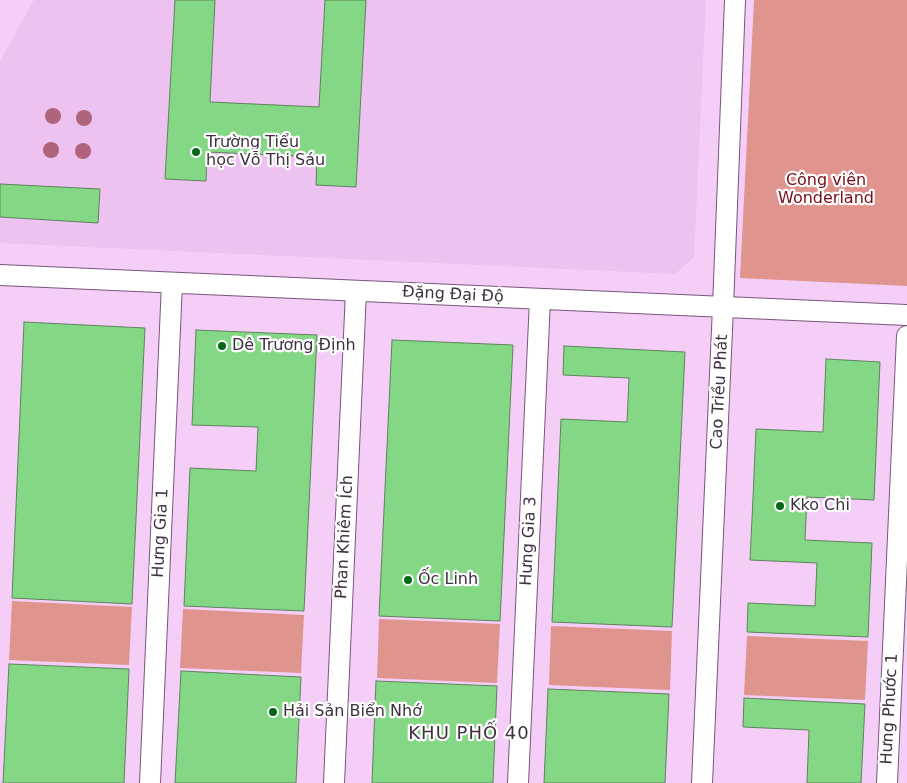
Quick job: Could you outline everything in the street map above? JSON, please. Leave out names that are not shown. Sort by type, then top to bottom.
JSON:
[{"type":"street","name":"Cao Triều Phát","points":[[702,783],[735,0]]},
{"type":"street","name":"Đặng Đại Độ","points":[[0,275],[907,315]]},
{"type":"street","name":"Hưng Gia 1","points":[[150,783],[172,283]]},
{"type":"street","name":"Phan Khiêm Ích","points":[[334,783],[356,291]]},
{"type":"street","name":"Hưng Gia 3","points":[[518,783],[540,299]]},
{"type":"street","name":"Hưng Phước 1","points":[[887,783],[907,336]]},
{"type":"shaded area","points":[[34,0],[706,0],[694,257],[675,274],[0,243],[0,61]]},
{"type":"green space","name":"Công viên Wonderland","points":[[754,0],[907,0],[907,286],[740,278]]},
{"type":"green space","points":[[12,601],[132,607],[129,665],[9,660]]},
{"type":"green space","points":[[183,609],[304,615],[301,673],[180,668]]},
{"type":"green space","points":[[379,619],[500,624],[497,683],[377,678]]},
{"type":"green space","points":[[551,626],[672,631],[670,690],[549,685]]},
{"type":"green space","points":[[747,636],[868,641],[865,700],[744,695]]},
{"type":"building","points":[[175,0],[215,0],[210,102],[319,107],[325,0],[366,0],[356,187],[316,185],[317,157],[207,152],[206,181],[165,179]]},
{"type":"building","points":[[0,184],[100,189],[98,223],[0,217]]},
{"type":"building","points":[[24,322],[145,328],[132,604],[12,598]]},
{"type":"building","points":[[196,330],[317,335],[304,611],[184,606],[190,468],[256,471],[258,427],[192,425]]},
{"type":"building","points":[[392,340],[513,345],[500,621],[379,616]]},
{"type":"building","points":[[564,346],[685,352],[672,627],[552,622],[561,419],[627,422],[629,378],[563,375]]},
{"type":"building","points":[[826,359],[880,362],[874,500],[807,497],[805,540],[872,543],[868,637],[747,632],[748,603],[815,606],[817,563],[750,560],[756,429],[823,432]]},
{"type":"building","points":[[9,664],[129,669],[124,783],[3,783]]},
{"type":"building","points":[[181,671],[301,677],[296,783],[175,783]]},
{"type":"building","points":[[376,681],[497,686],[493,783],[372,783]]},
{"type":"building","points":[[548,689],[669,694],[665,783],[544,783]]},
{"type":"building","points":[[744,698],[865,704],[861,783],[807,783],[809,730],[743,727]]},
{"type":"place","name":"Trường Tiểu học Vỗ Thị Sáu","points":[[196,152]]},
{"type":"place","name":"Dê Trương Định","points":[[222,346]]},
{"type":"place","name":"Kko Chi","points":[[780,506]]},
{"type":"place","name":"Ốc Linh","points":[[408,580]]},
{"type":"place","name":"Hải Sản Biển Nhớ","points":[[273,712]]},
{"type":"district","name":"KHU PHỐ 40","points":[[469,734]]}]
